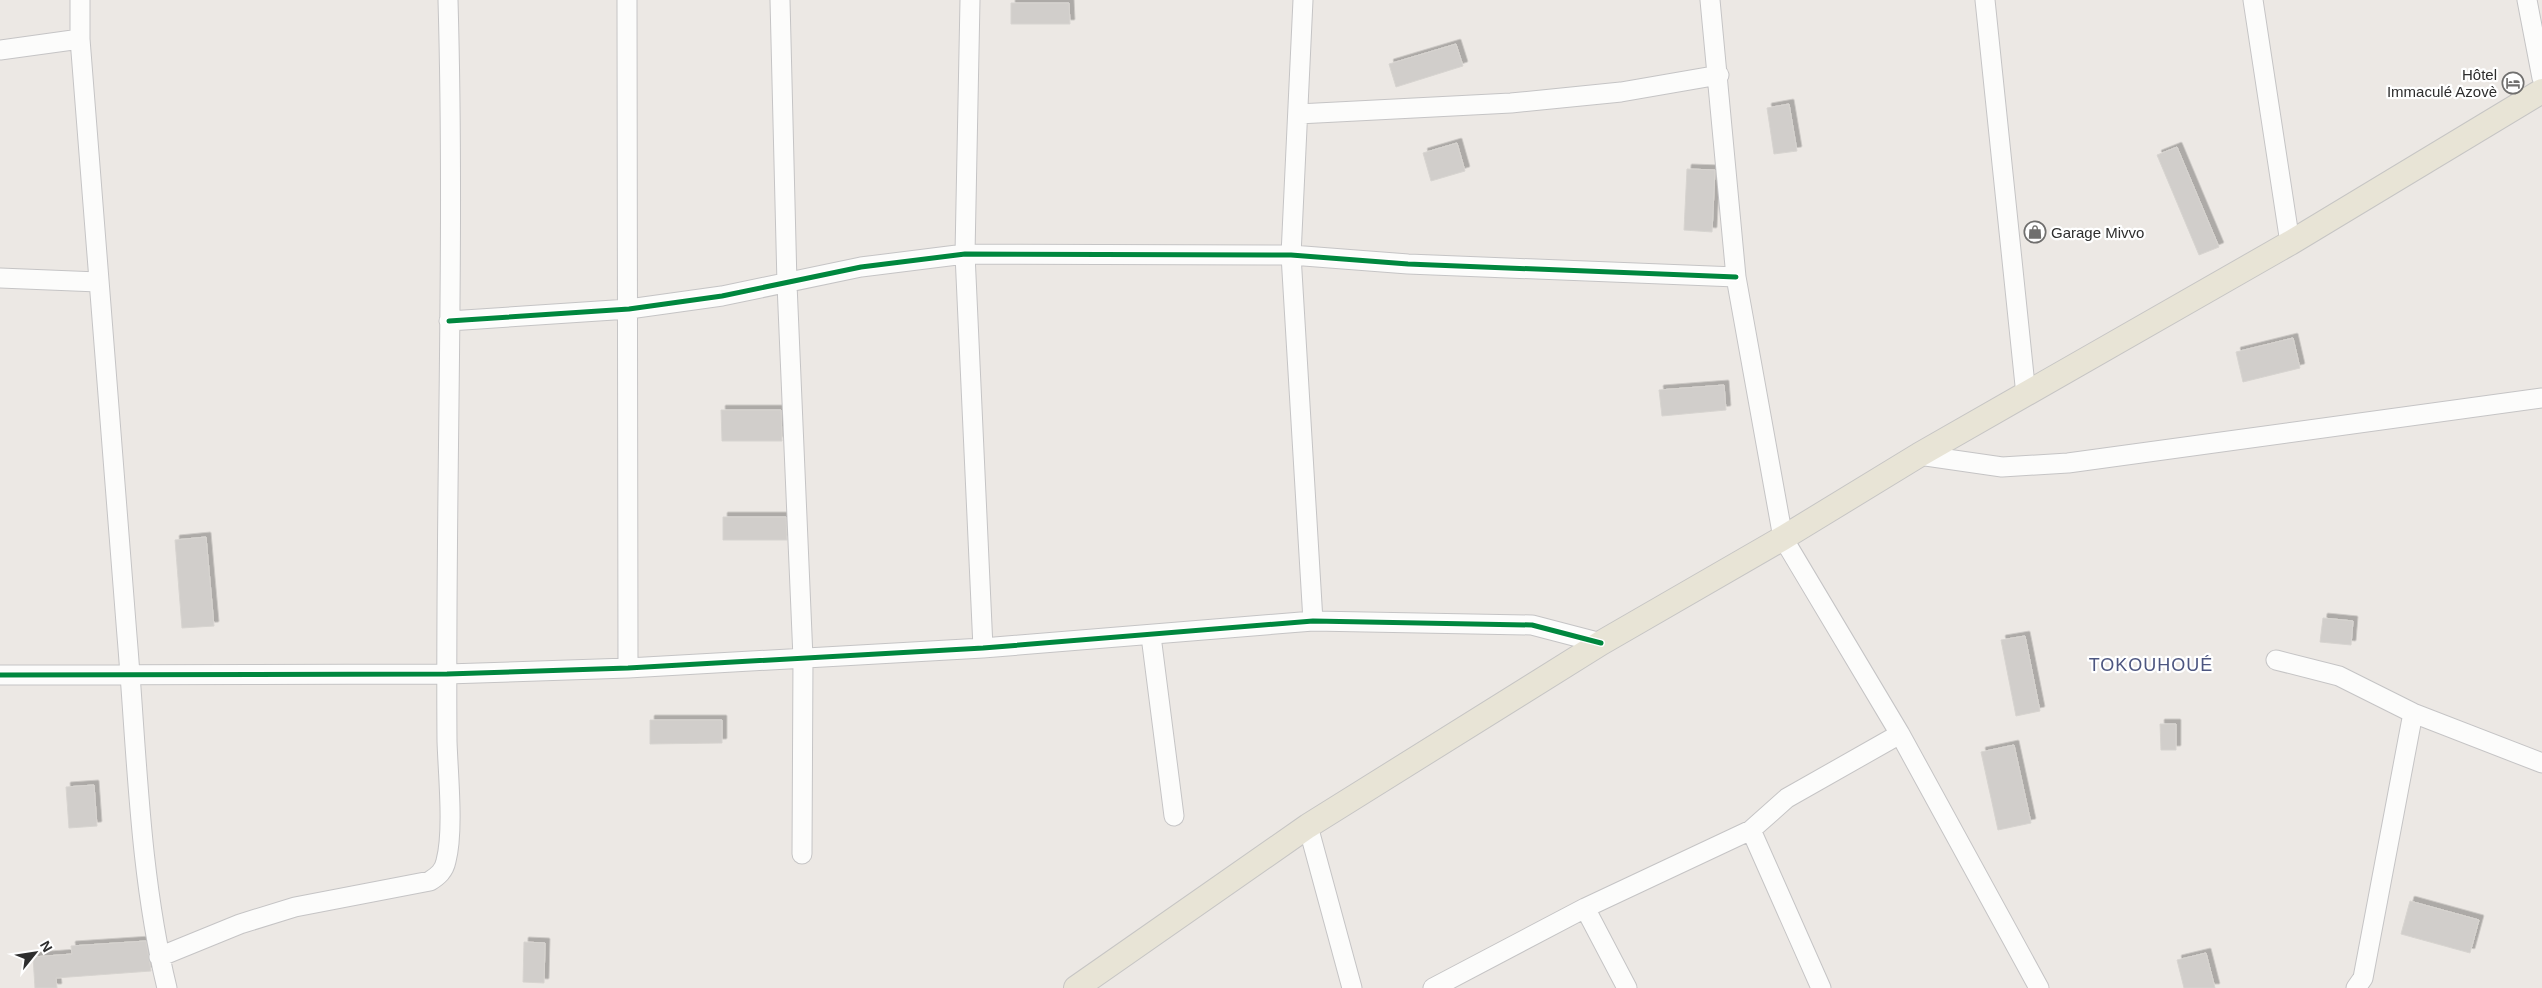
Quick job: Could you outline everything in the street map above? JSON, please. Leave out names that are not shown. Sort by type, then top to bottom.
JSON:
[{"type":"main road","points":[[1076,988],[1308,826],[1601,643],[1783,538],[1919,455],[2290,243],[2542,91]]},
{"type":"street","points":[[80,0],[80,39],[98,282],[143,838],[159,956],[167,988]]},
{"type":"street","points":[[159,956],[240,924],[295,907],[430,881],[440,874],[446,862],[448,832],[449,321],[452,130],[448,0]]},
{"type":"street","points":[[627,0],[629,309],[628,668]]},
{"type":"street","points":[[780,0],[787,284],[803,658],[802,854]]},
{"type":"street","points":[[970,0],[964,254],[983,648]]},
{"type":"street","points":[[1303,0],[1290,255],[1313,621]]},
{"type":"street","points":[[1710,0],[1719,75],[1736,277],[1783,538],[1900,734],[2039,988]]},
{"type":"street","points":[[1985,0],[2026,395]]},
{"type":"street","points":[[2253,0],[2290,243]]},
{"type":"street","points":[[2527,0],[2542,78]]},
{"type":"street","points":[[0,50],[80,39]]},
{"type":"street","points":[[1298,114],[1548,99],[1621,92],[1719,75]]},
{"type":"street","points":[[449,321],[629,309],[787,284],[861,267],[964,254],[1290,255],[1408,264],[1736,277]]},
{"type":"street","points":[[0,278],[98,282]]},
{"type":"street","points":[[1919,455],[2002,467],[2068,464],[2542,398]]},
{"type":"street","points":[[0,675],[447,674],[628,668],[983,648],[1151,636],[1313,621],[1532,626],[1601,643]]},
{"type":"street","points":[[1151,636],[1174,816]]},
{"type":"street","points":[[2276,660],[2339,676],[2413,713],[2542,763]]},
{"type":"street","points":[[2356,988],[2363,978],[2413,713]]},
{"type":"street","points":[[1433,988],[1585,908],[1751,830],[1787,798],[1900,734]]},
{"type":"street","points":[[1308,826],[1352,988]]},
{"type":"street","points":[[1751,830],[1822,988]]},
{"type":"street","points":[[1585,908],[1627,988]]},
{"type":"building","points":[[1011,3],[1069,3],[1070,24],[1011,24]]},
{"type":"building","points":[[1456,44],[1463,66],[1396,87],[1389,64]]},
{"type":"building","points":[[1789,104],[1797,151],[1774,154],[1767,108]]},
{"type":"building","points":[[1457,143],[1465,171],[1431,181],[1423,153]]},
{"type":"building","points":[[2177,147],[2219,247],[2199,255],[2157,155]]},
{"type":"building","points":[[1687,169],[1715,170],[1712,232],[1684,230]]},
{"type":"building","points":[[2293,338],[2300,368],[2243,382],[2236,352]]},
{"type":"building","points":[[1724,385],[1726,410],[1662,416],[1659,390]]},
{"type":"building","points":[[721,410],[781,410],[782,441],[722,441]]},
{"type":"building","points":[[723,517],[786,517],[787,540],[723,540]]},
{"type":"building","points":[[206,537],[214,626],[182,628],[175,540]]},
{"type":"building","points":[[2323,618],[2353,621],[2351,645],[2320,642]]},
{"type":"building","points":[[2025,636],[2040,711],[2016,716],[2001,640]]},
{"type":"building","points":[[650,720],[722,720],[722,743],[650,744]]},
{"type":"building","points":[[2160,724],[2176,724],[2176,750],[2161,750]]},
{"type":"building","points":[[2014,745],[2031,823],[1998,830],[1981,752]]},
{"type":"building","points":[[94,785],[97,826],[69,828],[66,787]]},
{"type":"building","points":[[2410,901],[2479,920],[2470,953],[2401,934]]},
{"type":"building","points":[[146,941],[151,971],[56,978],[57,988],[35,988],[33,957],[72,954],[71,946]]},
{"type":"building","points":[[524,942],[545,943],[544,983],[523,982]]},
{"type":"building","points":[[2206,953],[2215,988],[2184,988],[2177,960]]},
{"type":"cycle path","points":[[449,321],[629,309],[722,296],[861,267],[965,254],[1291,255],[1408,264],[1736,277]]},
{"type":"cycle path","points":[[0,675],[447,674],[628,668],[983,648],[1313,621],[1532,625],[1601,643]]},
{"type":"place","name":"Hôtel Immaculé Azovè","points":[[2513,83]]},
{"type":"place","name":"Garage Mivvo","points":[[2035,232]]},
{"type":"district","name":"TOKOUHOUÉ","points":[[2151,665]]}]
